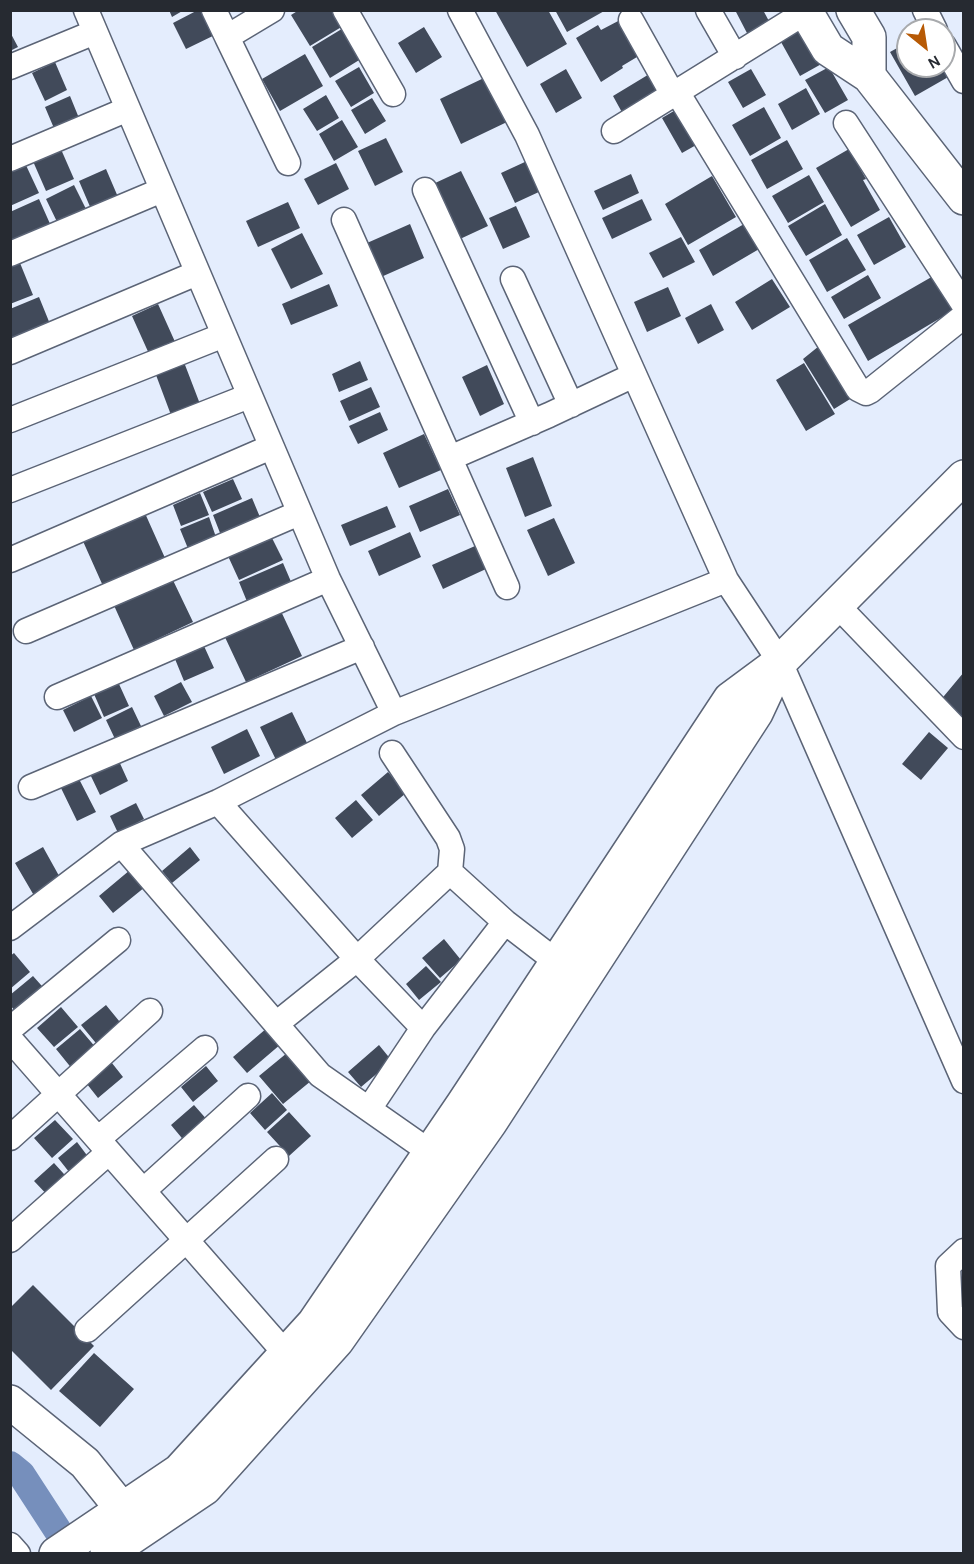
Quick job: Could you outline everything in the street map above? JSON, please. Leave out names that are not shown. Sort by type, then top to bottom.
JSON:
[{"type":"main road","points":[[853,10],[868,37],[869,76]]},
{"type":"main road","points":[[807,11],[828,49],[869,76],[963,198]]},
{"type":"main road","points":[[122,1536],[314,1323],[557,962],[730,699],[780,662],[963,477]]},
{"type":"main road","points":[[56,1554],[122,1536],[205,1488],[337,1341],[496,1113],[756,713],[780,662]]},
{"type":"main road","points":[[10,1402],[85,1463],[122,1536]]},
{"type":"street","points":[[214,10],[288,163]]},
{"type":"street","points":[[227,38],[272,10]]},
{"type":"street","points":[[345,10],[393,94]]},
{"type":"street","points":[[460,10],[527,135],[726,580],[780,662],[963,1082]]},
{"type":"street","points":[[708,10],[735,57]]},
{"type":"street","points":[[614,131],[807,11]]},
{"type":"street","points":[[632,20],[675,94],[858,389],[866,393],[870,391],[963,316]]},
{"type":"street","points":[[10,67],[90,21],[299,513],[328,579],[394,713]]},
{"type":"street","points":[[10,159],[128,109]]},
{"type":"street","points":[[846,123],[963,305]]},
{"type":"street","points":[[10,254],[162,190]]},
{"type":"street","points":[[426,190],[532,423]]},
{"type":"street","points":[[344,220],[507,586]]},
{"type":"street","points":[[10,352],[197,273]]},
{"type":"street","points":[[513,279],[571,405]]},
{"type":"street","points":[[10,420],[224,335]]},
{"type":"street","points":[[450,458],[532,423],[634,375]]},
{"type":"street","points":[[10,490],[249,396]]},
{"type":"street","points":[[10,560],[271,447]]},
{"type":"street","points":[[26,631],[299,513]]},
{"type":"street","points":[[57,697],[328,579]]},
{"type":"street","points":[[10,928],[121,844],[218,802],[394,713],[726,580]]},
{"type":"street","points":[[837,605],[963,737]]},
{"type":"street","points":[[31,787],[362,647]]},
{"type":"street","points":[[276,1024],[357,959],[450,872],[452,849],[448,838],[392,753]]},
{"type":"street","points":[[218,802],[357,959],[423,1028]]},
{"type":"street","points":[[121,844],[320,1075],[430,1152]]},
{"type":"street","points":[[450,872],[505,922],[557,962]]},
{"type":"street","points":[[369,1109],[423,1028],[505,922]]},
{"type":"street","points":[[10,1029],[118,940]]},
{"type":"street","points":[[10,1138],[150,1011]]},
{"type":"street","points":[[10,1039],[286,1354]]},
{"type":"street","points":[[10,1240],[103,1145],[205,1048]]},
{"type":"street","points":[[143,1191],[248,1096]]},
{"type":"street","points":[[87,1330],[276,1159]]},
{"type":"street","points":[[963,1251],[948,1266],[950,1312],[963,1327]]},
{"type":"street","points":[[10,1545],[18,1554]]},
{"type":"building","points":[[169,10],[184,10],[172,17]]},
{"type":"building","points":[[198,10],[210,10],[221,32],[186,49],[173,23]]},
{"type":"building","points":[[299,10],[341,10],[348,23],[310,46],[291,15]]},
{"type":"building","points":[[495,10],[548,10],[567,44],[527,67]]},
{"type":"building","points":[[555,10],[606,10],[567,32]]},
{"type":"building","points":[[735,10],[763,10],[770,23],[748,35]]},
{"type":"building","points":[[622,19],[642,54],[601,82],[576,38],[598,25],[601,30]]},
{"type":"building","points":[[350,24],[369,54],[330,78],[312,47]]},
{"type":"building","points":[[424,27],[442,57],[416,73],[398,43]]},
{"type":"building","points":[[805,28],[825,62],[800,76],[781,42]]},
{"type":"building","points":[[10,32],[18,47],[10,51]]},
{"type":"building","points":[[896,49],[896,63],[890,52]]},
{"type":"building","points":[[305,54],[323,86],[280,111],[262,79]]},
{"type":"building","points":[[55,62],[67,90],[45,101],[32,73]]},
{"type":"building","points":[[359,67],[374,93],[351,107],[335,81]]},
{"type":"building","points":[[829,67],[848,100],[825,113],[805,80]]},
{"type":"building","points":[[566,69],[582,98],[556,113],[540,84]]},
{"type":"building","points":[[751,69],[766,95],[743,108],[728,82]]},
{"type":"building","points":[[656,70],[667,88],[624,116],[613,96]]},
{"type":"building","points":[[486,77],[507,122],[461,144],[440,99]]},
{"type":"building","points":[[905,78],[946,78],[915,96]]},
{"type":"building","points":[[806,88],[820,114],[792,130],[778,104]]},
{"type":"building","points":[[326,95],[339,118],[317,131],[303,109]]},
{"type":"building","points":[[70,96],[81,123],[56,133],[45,107]]},
{"type":"building","points":[[372,98],[386,121],[365,134],[351,110]]},
{"type":"building","points":[[684,105],[705,140],[682,153],[662,118]]},
{"type":"building","points":[[764,107],[781,138],[750,156],[732,125]]},
{"type":"building","points":[[342,120],[358,147],[334,161],[319,134]]},
{"type":"building","points":[[386,138],[403,172],[375,186],[358,151]]},
{"type":"building","points":[[787,140],[803,169],[767,189],[751,160]]},
{"type":"building","points":[[60,147],[74,179],[46,191],[32,159]]},
{"type":"building","points":[[849,149],[880,210],[851,227],[816,168]]},
{"type":"building","points":[[24,161],[39,193],[10,206],[10,167]]},
{"type":"building","points":[[527,161],[541,191],[515,203],[501,173]]},
{"type":"building","points":[[336,163],[349,189],[318,205],[304,179]]},
{"type":"building","points":[[106,169],[118,197],[91,209],[79,181]]},
{"type":"building","points":[[461,171],[488,226],[460,239],[433,184]]},
{"type":"building","points":[[631,174],[639,193],[603,210],[594,191]]},
{"type":"building","points":[[809,175],[824,202],[788,223],[772,196]]},
{"type":"building","points":[[712,176],[736,217],[688,245],[665,204]]},
{"type":"building","points":[[74,185],[88,213],[59,226],[46,199]]},
{"type":"building","points":[[39,199],[51,226],[10,244],[10,212]]},
{"type":"building","points":[[642,199],[652,220],[612,239],[602,218]]},
{"type":"building","points":[[288,202],[300,228],[258,247],[246,221]]},
{"type":"building","points":[[825,204],[842,235],[806,256],[788,226]]},
{"type":"building","points":[[516,206],[530,237],[503,249],[489,218]]},
{"type":"building","points":[[889,217],[906,247],[874,265],[857,235]]},
{"type":"building","points":[[751,220],[766,245],[713,276],[699,250]]},
{"type":"building","points":[[410,224],[424,258],[381,277],[367,243]]},
{"type":"building","points":[[302,233],[323,274],[291,289],[271,249]]},
{"type":"building","points":[[681,237],[695,262],[663,278],[649,253]]},
{"type":"building","points":[[847,238],[866,270],[827,292],[809,260]]},
{"type":"building","points":[[20,263],[33,295],[10,304],[10,267]]},
{"type":"building","points":[[868,275],[881,298],[844,319],[831,297]]},
{"type":"building","points":[[935,275],[954,310],[868,361],[848,325]]},
{"type":"building","points":[[772,279],[790,307],[752,330],[735,302]]},
{"type":"building","points":[[329,284],[338,306],[291,325],[282,304]]},
{"type":"building","points":[[668,287],[681,316],[647,332],[634,302]]},
{"type":"building","points":[[39,297],[50,324],[10,341],[10,309]]},
{"type":"building","points":[[158,304],[176,344],[150,356],[132,316]]},
{"type":"building","points":[[711,304],[724,330],[698,344],[685,318]]},
{"type":"building","points":[[824,342],[855,396],[834,409],[803,359]]},
{"type":"building","points":[[182,357],[200,404],[171,415],[153,367]]},
{"type":"building","points":[[360,361],[368,380],[339,392],[332,374]]},
{"type":"building","points":[[804,363],[835,414],[806,431],[776,380]]},
{"type":"building","points":[[487,365],[504,404],[480,416],[462,377]]},
{"type":"building","points":[[371,387],[380,407],[349,421],[340,401]]},
{"type":"building","points":[[380,412],[388,430],[358,444],[349,426]]},
{"type":"building","points":[[424,434],[441,470],[399,488],[383,453]]},
{"type":"building","points":[[533,457],[552,506],[525,517],[506,468]]},
{"type":"building","points":[[233,479],[242,499],[212,512],[203,492]]},
{"type":"building","points":[[448,489],[460,515],[420,532],[409,506]]},
{"type":"building","points":[[200,493],[209,515],[181,526],[173,505]]},
{"type":"building","points":[[252,498],[262,522],[222,538],[213,515]]},
{"type":"building","points":[[387,506],[396,527],[350,546],[341,525]]},
{"type":"building","points":[[144,511],[165,558],[103,586],[82,539]]},
{"type":"building","points":[[209,517],[217,540],[189,551],[180,529]]},
{"type":"building","points":[[554,518],[575,563],[548,576],[527,530]]},
{"type":"building","points":[[410,532],[421,557],[379,576],[368,551]]},
{"type":"building","points":[[271,536],[283,560],[239,580],[228,556]]},
{"type":"building","points":[[475,546],[486,569],[443,589],[432,565]]},
{"type":"building","points":[[283,563],[292,584],[248,604],[239,582]]},
{"type":"building","points":[[170,574],[193,622],[134,650],[112,601]]},
{"type":"building","points":[[279,607],[302,656],[246,682],[223,633]]},
{"type":"building","points":[[204,646],[214,668],[184,681],[175,659]]},
{"type":"building","points":[[964,672],[964,722],[939,702]]},
{"type":"building","points":[[181,682],[192,702],[164,716],[154,696]]},
{"type":"building","points":[[119,684],[129,706],[104,717],[94,694]]},
{"type":"building","points":[[91,696],[102,718],[74,732],[63,710]]},
{"type":"building","points":[[132,707],[141,726],[115,739],[106,720]]},
{"type":"building","points":[[292,712],[309,747],[277,762],[260,727]]},
{"type":"building","points":[[247,729],[260,756],[224,774],[211,747]]},
{"type":"building","points":[[929,732],[948,748],[921,780],[902,764]]},
{"type":"building","points":[[118,759],[128,781],[100,795],[89,772]]},
{"type":"building","points":[[388,772],[406,793],[379,816],[361,795]]},
{"type":"building","points":[[79,779],[96,812],[77,821],[61,788]]},
{"type":"building","points":[[356,800],[373,820],[352,838],[335,818]]},
{"type":"building","points":[[136,803],[144,819],[118,833],[110,816]]},
{"type":"building","points":[[43,847],[63,883],[36,899],[15,863]]},
{"type":"building","points":[[190,847],[200,860],[172,883],[162,871]]},
{"type":"building","points":[[130,870],[145,887],[113,913],[99,896]]},
{"type":"building","points":[[444,939],[461,960],[440,978],[422,958]]},
{"type":"building","points":[[14,953],[30,972],[10,989],[10,956]]},
{"type":"building","points":[[426,966],[441,982],[419,1000],[406,984]]},
{"type":"building","points":[[33,976],[49,994],[21,1018],[10,1005],[10,995]]},
{"type":"building","points":[[106,1005],[124,1027],[100,1048],[81,1025]]},
{"type":"building","points":[[61,1007],[78,1027],[54,1047],[37,1028]]},
{"type":"building","points":[[267,1028],[281,1044],[247,1073],[233,1057]]},
{"type":"building","points":[[80,1029],[97,1049],[73,1070],[56,1049]]},
{"type":"building","points":[[379,1045],[392,1061],[361,1087],[348,1072]]},
{"type":"building","points":[[293,1048],[317,1076],[283,1104],[259,1076]]},
{"type":"building","points":[[108,1058],[123,1077],[98,1098],[83,1079]]},
{"type":"building","points":[[206,1066],[218,1081],[193,1102],[181,1087]]},
{"type":"building","points":[[272,1093],[287,1110],[265,1130],[250,1113]]},
{"type":"building","points":[[194,1105],[209,1122],[186,1143],[171,1125]]},
{"type":"building","points":[[289,1112],[311,1136],[289,1156],[267,1132]]},
{"type":"building","points":[[55,1120],[73,1139],[52,1158],[34,1138]]},
{"type":"building","points":[[77,1142],[92,1162],[73,1177],[58,1158]]},
{"type":"building","points":[[54,1163],[73,1184],[53,1201],[34,1181]]},
{"type":"building","points":[[33,1285],[94,1346],[51,1390],[10,1349],[10,1308]]},
{"type":"building","points":[[94,1353],[134,1389],[100,1427],[59,1391]]},
{"type":"waterway","points":[[10,1465],[21,1474],[73,1554]]}]
